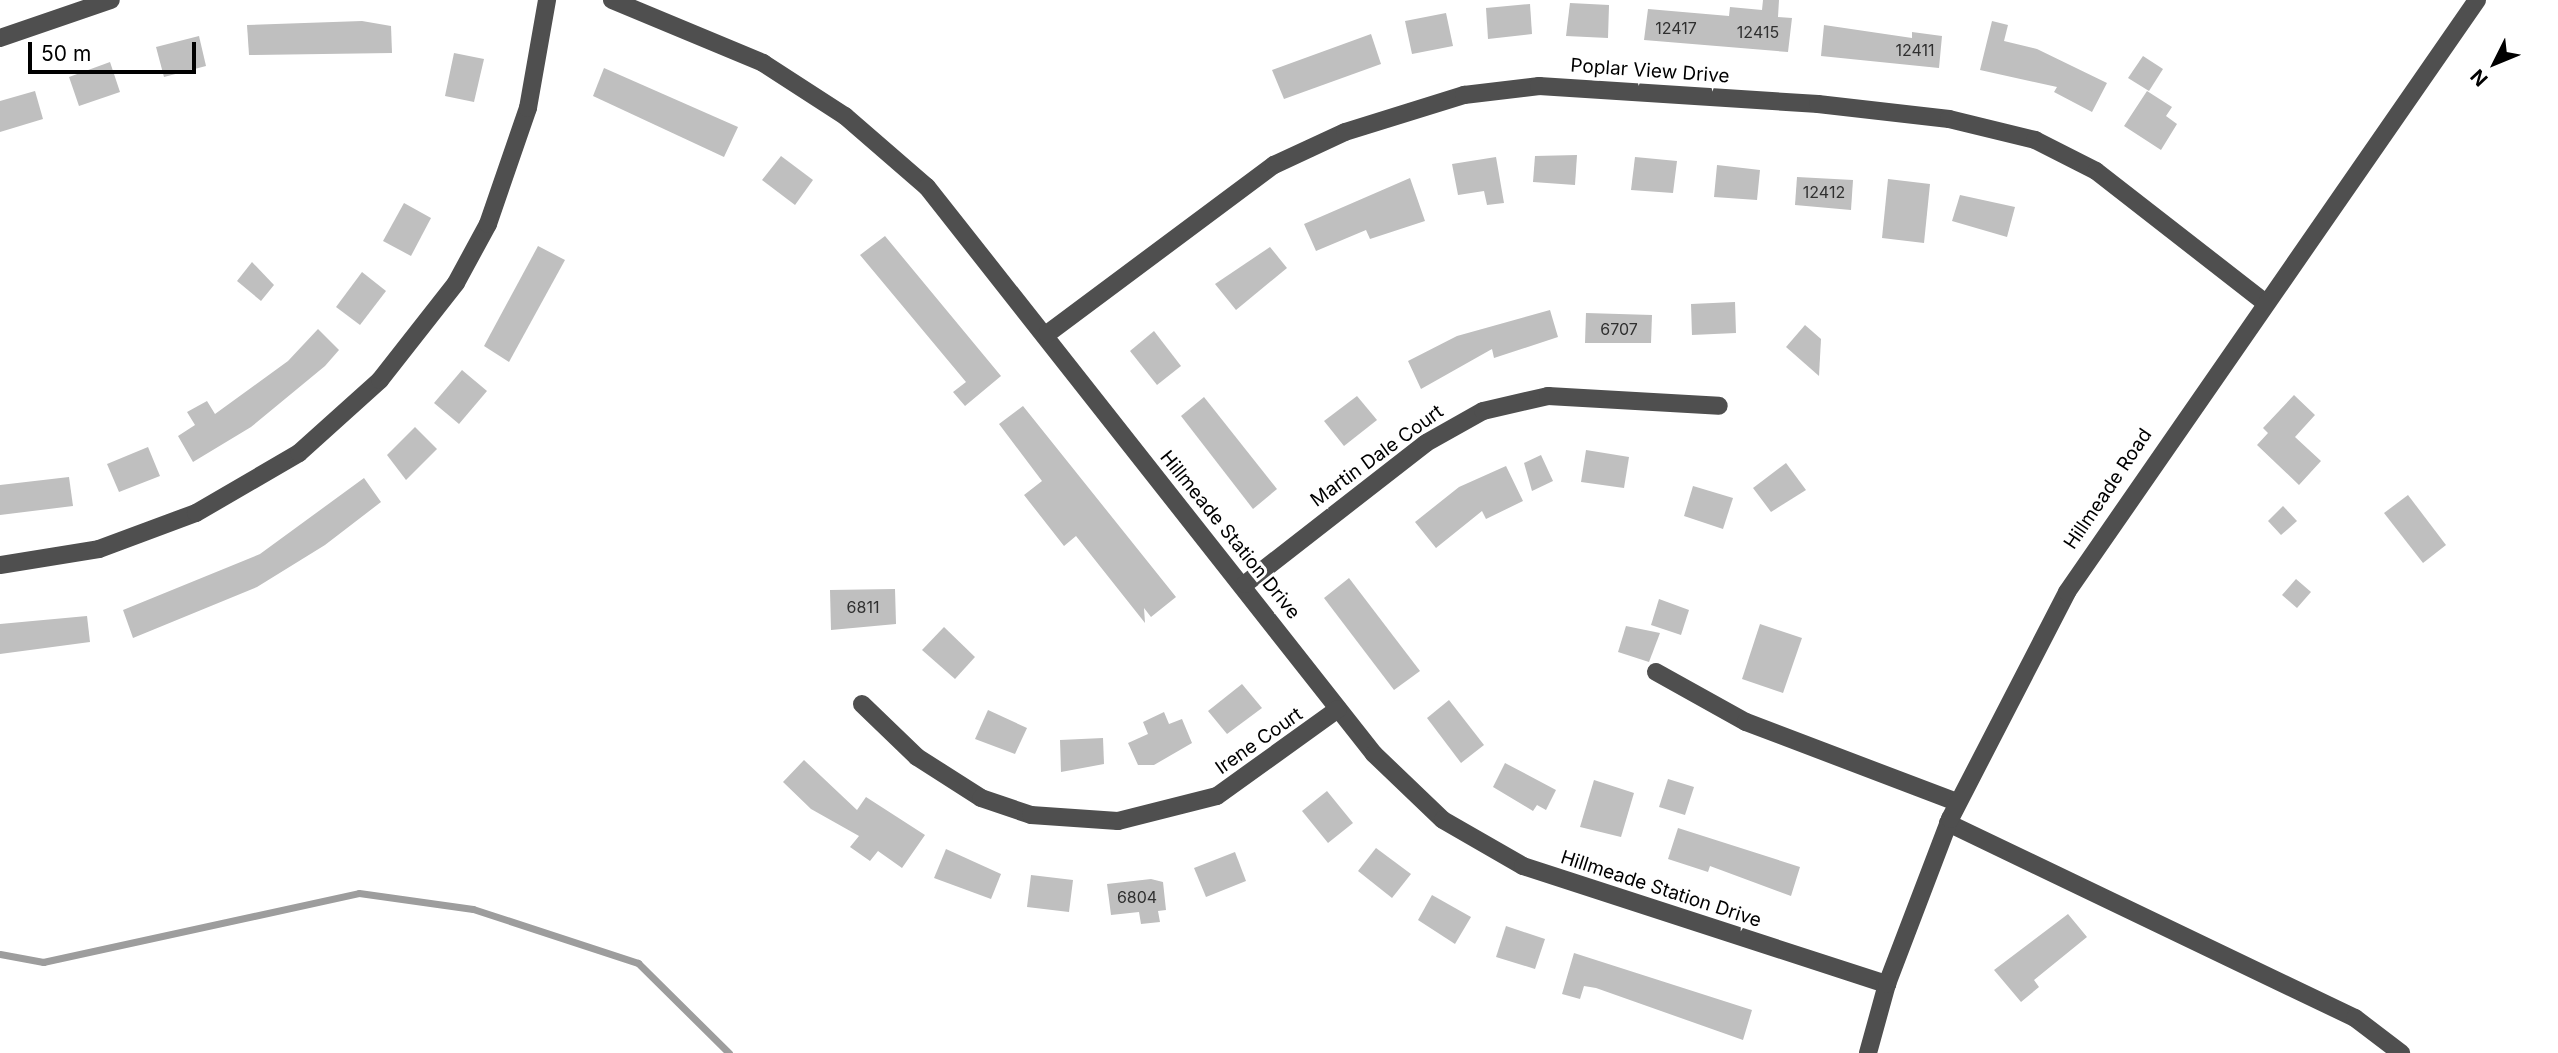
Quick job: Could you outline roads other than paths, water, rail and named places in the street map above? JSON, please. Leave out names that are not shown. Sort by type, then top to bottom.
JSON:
[{"type":"street","points":[[0,38],[111,0]]},
{"type":"street","points":[[0,565],[99,549],[196,513],[299,453],[380,380],[456,283],[488,224],[528,108],[547,0]]},
{"type":"street","name":"Hillmeade Station Drive","points":[[612,0],[718,41],[845,116],[927,187],[1245,584],[1338,709],[1416,798],[1482,845],[1523,866],[1886,984]]},
{"type":"street","name":"Hillmeade Road","points":[[1868,1053],[1886,984],[1948,823],[2067,592],[2264,302],[2477,0]]},
{"type":"street","name":"Poplar View Drive","points":[[1047,334],[1274,165],[1345,132],[1464,95],[1539,86],[1818,104],[1949,119],[2025,136],[2096,171],[2264,302]]},
{"type":"street","name":"Martin Dale Court","points":[[1245,584],[1426,443],[1483,411],[1548,396],[1719,406]]},
{"type":"street","points":[[1656,672],[1746,722],[1958,802]]},
{"type":"street","name":"Irene Court","points":[[862,704],[917,757],[981,798],[1031,815],[1118,821],[1217,796],[1338,709]]},
{"type":"street","points":[[1948,823],[2355,1018],[2401,1053]]},
{"type":"waterway","points":[[0,954],[43,962],[359,893],[473,909],[638,963],[729,1053]]}]
